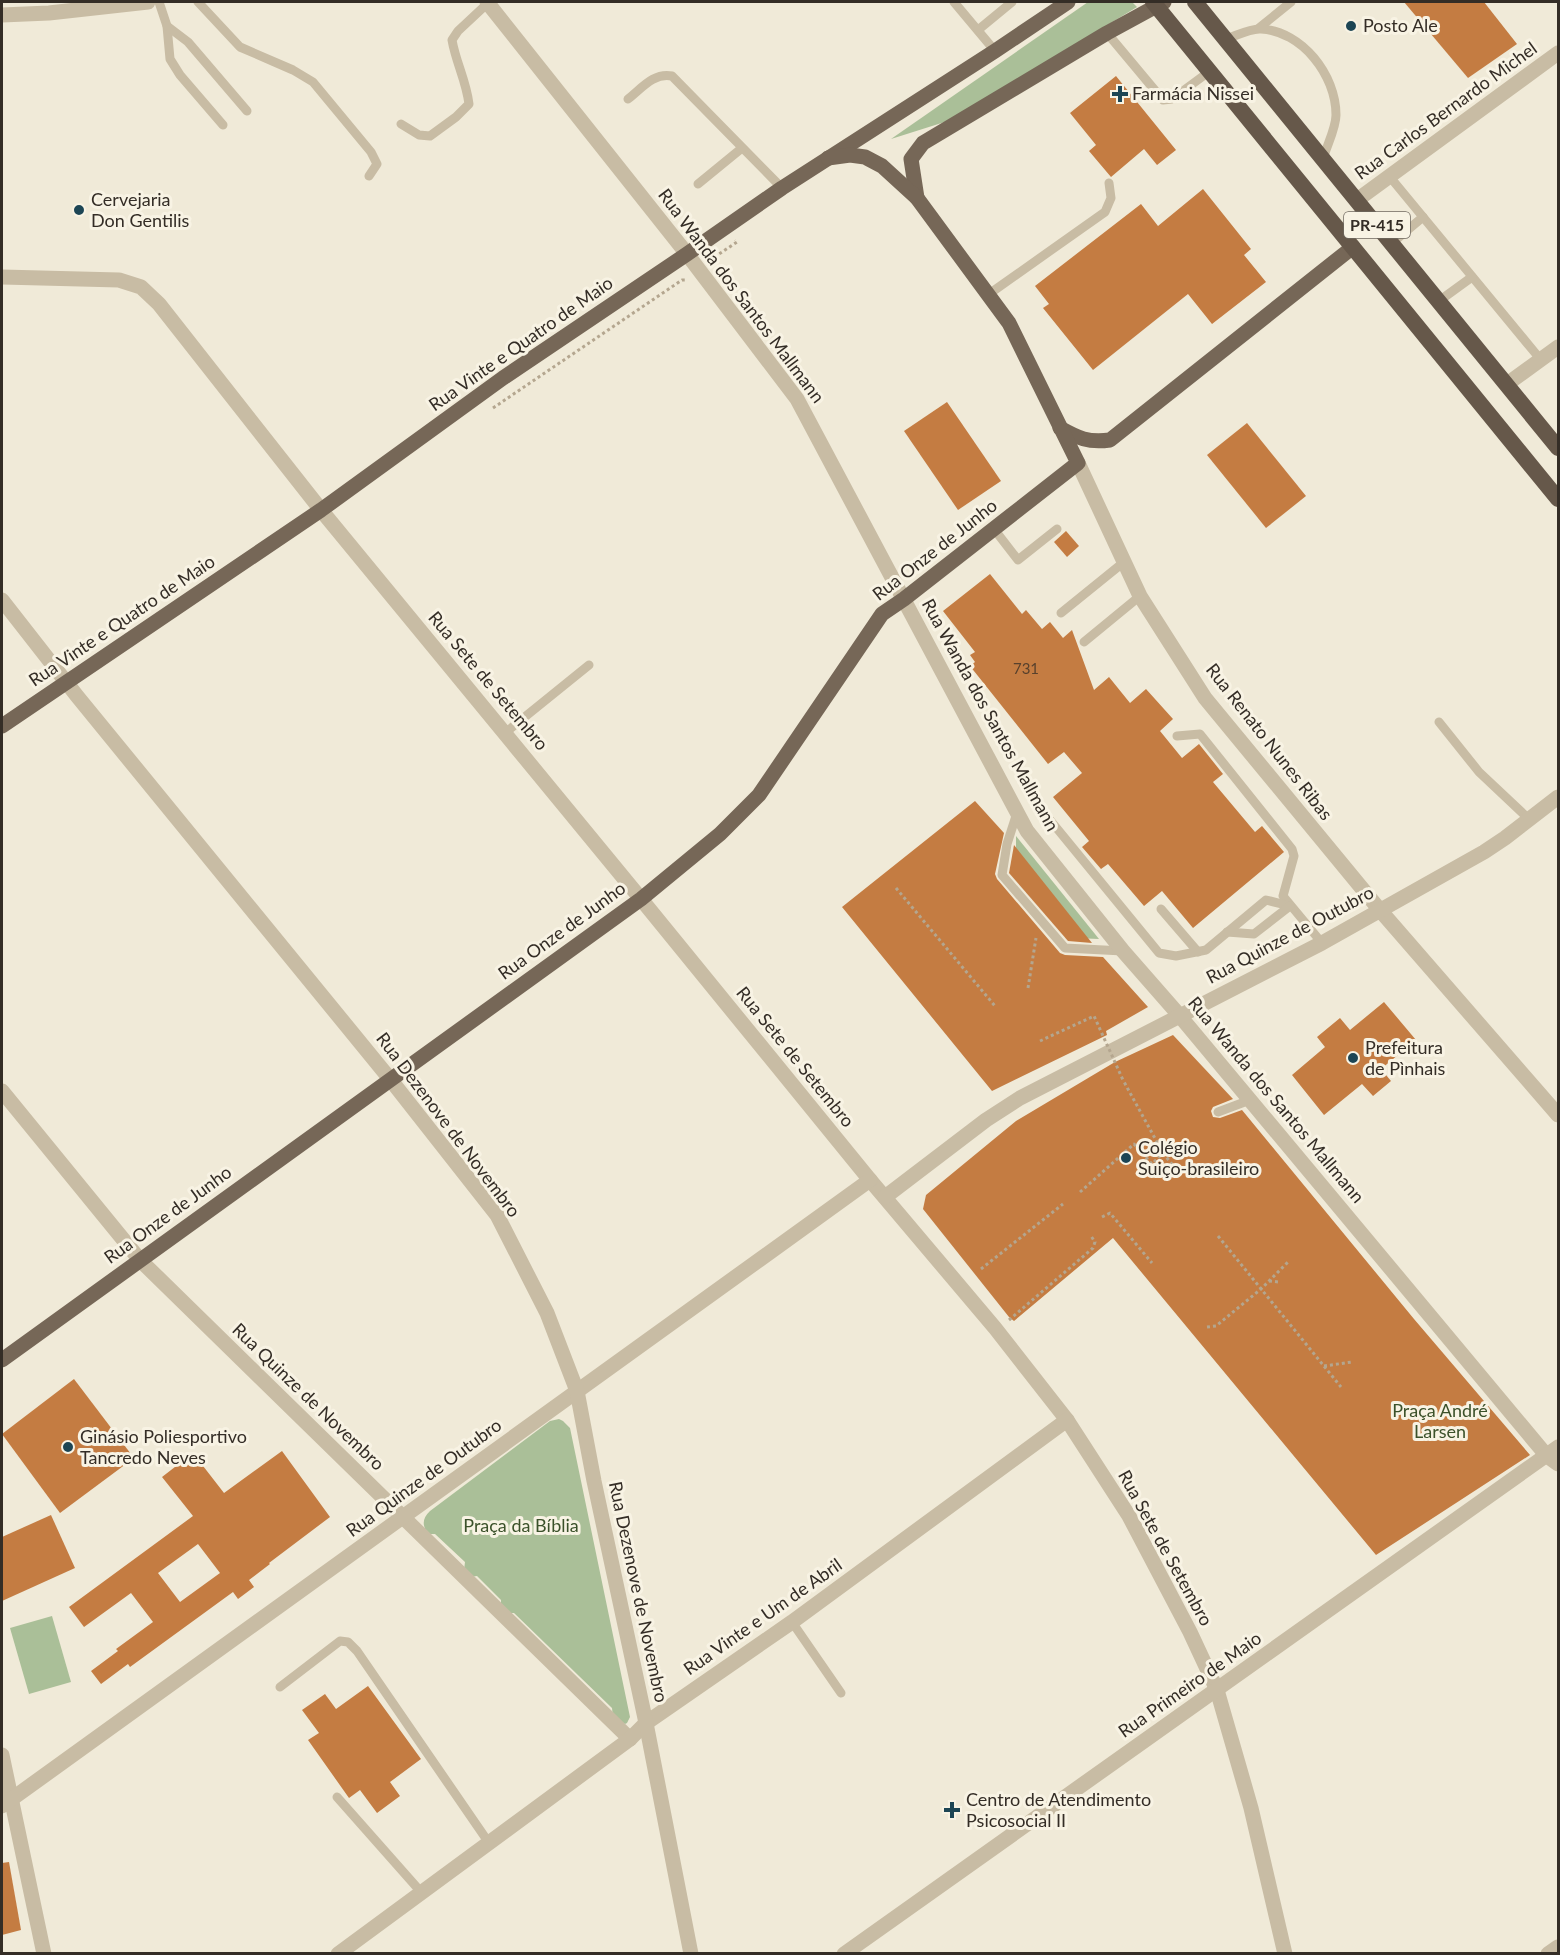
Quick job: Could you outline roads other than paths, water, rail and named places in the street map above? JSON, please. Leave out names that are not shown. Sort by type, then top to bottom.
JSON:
[{"type":"highway","name":"PR-415","points":[[1195,2],[1558,448]]},
{"type":"highway","name":"PR-415","points":[[1158,3],[1210,71],[1558,499]]},
{"type":"main road","name":"Rua Vinte e Quatro de Maio","points":[[2,726],[321,510],[503,378],[782,188],[1068,2]]},
{"type":"main road","points":[[917,198],[910,159],[922,143],[1158,3]]},
{"type":"main road","name":"Rua Renato Nunes Ribas","points":[[828,158],[850,155],[865,157],[882,166],[917,198],[1010,323],[1078,463]]},
{"type":"main road","points":[[1060,428],[1078,438],[1095,442],[1110,440],[1353,247]]},
{"type":"main road","name":"Rua Onze de Junho","points":[[2,1360],[641,899],[720,834],[759,795],[882,614],[1078,463]]},
{"type":"street","points":[[2,15],[49,13],[148,2]]},
{"type":"street","name":"Rua Wanda dos Santos Mallmann","points":[[487,2],[687,254],[798,399],[1027,831],[1123,951],[1555,1455]]},
{"type":"street","name":"Rua Carlos Bernardo Michel","points":[[1357,200],[1558,53]]},
{"type":"street","name":"Rua Sete de Setembro","points":[[2,277],[119,280],[141,287],[159,304],[321,510],[870,1180],[997,1331],[1067,1420],[1129,1516],[1190,1632],[1217,1690],[1251,1808],[1285,1953]]},
{"type":"street","points":[[1507,384],[1558,347]]},
{"type":"street","name":"Rua Renato Nunes Ribas","points":[[1078,463],[1140,596],[1205,698],[1379,909],[1558,1115]]},
{"type":"street","name":"Rua Dezenove de Novembro","points":[[2,600],[390,1079],[497,1215],[546,1313],[577,1390],[596,1493],[646,1723],[691,1953]]},
{"type":"street","name":"Rua Quinze de Outubro","points":[[885,1197],[986,1120],[1020,1098],[1322,943],[1484,852],[1558,797]]},
{"type":"street","name":"Rua Quinze de Novembro","points":[[2,1092],[140,1260],[630,1739]]},
{"type":"street","name":"Rua Quinze de Outubro","points":[[7,1803],[870,1180]]},
{"type":"street","name":"Rua Vinte e Um de Abril","points":[[338,1953],[630,1739],[646,1723],[792,1622],[1067,1420]]},
{"type":"street","name":"Rua Primeiro de Maio","points":[[844,1953],[1555,1455]]},
{"type":"street","points":[[2,1755],[7,1803],[44,1953]]},
{"type":"street","points":[[1548,1953],[1558,1947]]},
{"type":"lane","points":[[159,2],[167,26],[170,59],[180,75],[223,125]]},
{"type":"lane","points":[[198,2],[240,47],[293,70],[313,82],[371,152],[377,164],[369,176]]},
{"type":"lane","points":[[401,124],[418,135],[430,136],[456,117],[469,104],[467,86],[454,55],[452,39],[487,2]]},
{"type":"lane","points":[[954,2],[995,51]]},
{"type":"lane","points":[[978,30],[1012,2]]},
{"type":"lane","points":[[1226,39],[1259,28],[1292,2]]},
{"type":"lane","points":[[167,26],[188,42],[247,111]]},
{"type":"lane","points":[[1259,28],[1282,33],[1303,46],[1321,67],[1333,91],[1336,116],[1323,159]]},
{"type":"lane","points":[[1107,33],[1163,100],[1172,99],[1210,71]]},
{"type":"lane","points":[[628,99],[652,79],[663,74],[672,76],[782,188]]},
{"type":"lane","points":[[698,184],[742,148]]},
{"type":"lane","points":[[1390,177],[1541,360]]},
{"type":"lane","points":[[989,294],[1106,212],[1111,198],[1110,183]]},
{"type":"lane","points":[[1392,243],[1423,218]]},
{"type":"lane","points":[[1439,301],[1472,277]]},
{"type":"lane","points":[[994,529],[1018,560],[1057,529]]},
{"type":"lane","points":[[1061,613],[1124,562]]},
{"type":"lane","points":[[1084,642],[1140,596]]},
{"type":"lane","points":[[505,733],[589,666]]},
{"type":"lane","points":[[1439,722],[1479,772],[1530,820]]},
{"type":"lane","points":[[1177,736],[1200,734],[1292,849],[1294,856],[1283,896],[1322,943]]},
{"type":"lane","points":[[1020,770],[1032,798],[1159,953],[1176,956],[1206,950],[1266,900],[1290,906]]},
{"type":"lane","points":[[1017,813],[1007,844],[1002,875],[1065,948],[1123,951]]},
{"type":"lane","points":[[1227,932],[1254,934],[1290,906]]},
{"type":"lane","points":[[1161,909],[1198,952]]},
{"type":"lane","points":[[1218,1112],[1250,1100]]},
{"type":"lane","points":[[792,1622],[841,1693]]},
{"type":"lane","points":[[280,1687],[340,1641],[348,1642],[357,1651],[489,1843]]},
{"type":"lane","points":[[337,1797],[421,1892]]},
{"type":"place","name":"Posto Ale","points":[[1351,26]]},
{"type":"place","name":"Farmácia Nissei","points":[[1120,94]]},
{"type":"place","name":"Cervejaria Don Gentilis","points":[[79,210]]},
{"type":"place","name":"Prefeitura de Pìnhais","points":[[1353,1058]]},
{"type":"place","name":"Colégio Suiço-brasileiro","points":[[1126,1158]]},
{"type":"place","name":"Ginásio Poliesportivo Tancredo Neves","points":[[68,1447]]},
{"type":"place","name":"Centro de Atendimento Psicosocial II","points":[[952,1810]]},
{"type":"park label","name":"Praça André Larsen","points":[[1440,1421]]},
{"type":"park label","name":"Praça da Bíblia","points":[[521,1526]]}]
